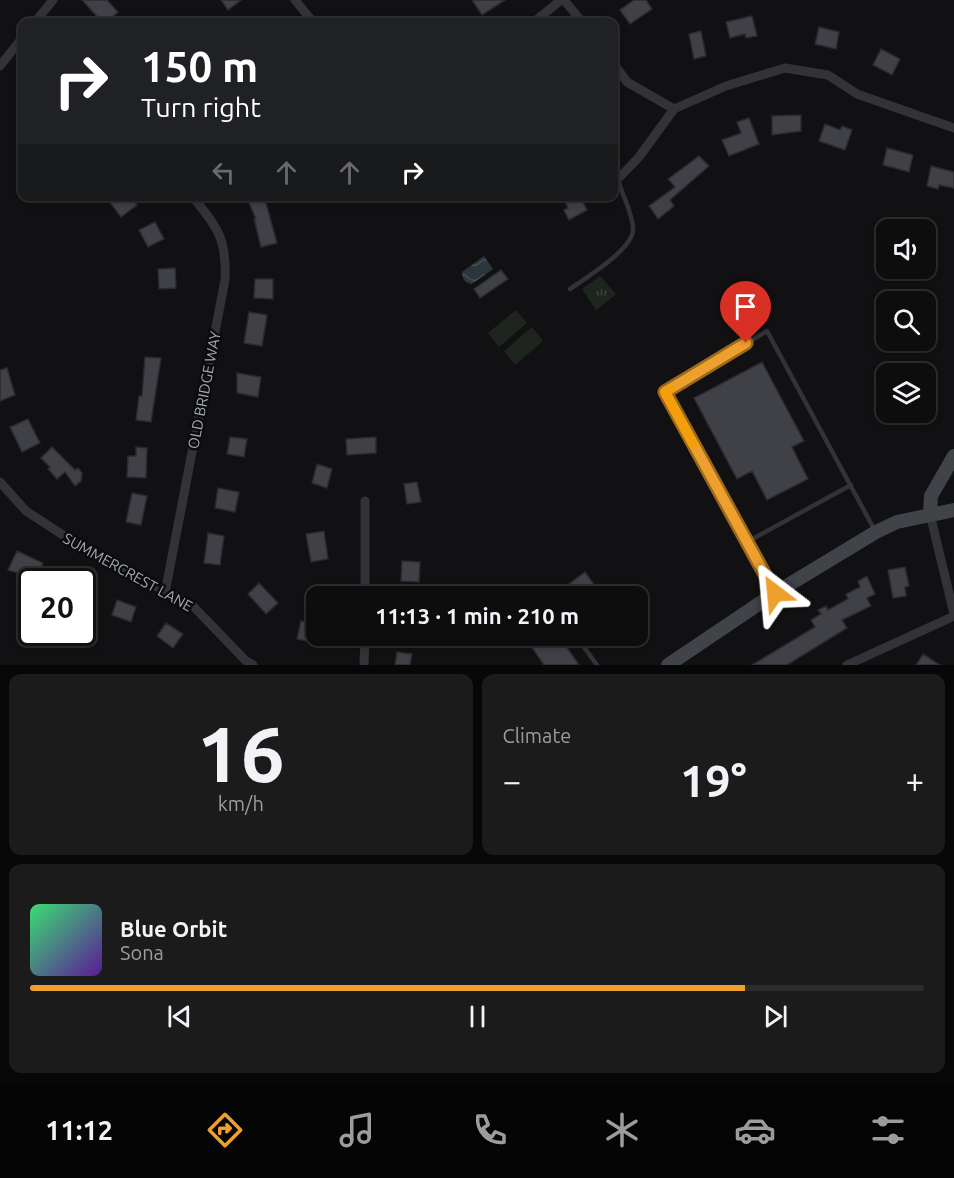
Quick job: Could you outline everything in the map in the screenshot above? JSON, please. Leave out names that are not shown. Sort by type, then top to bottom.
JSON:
[{"type":"street","points":[[41,18],[53,0]]},
{"type":"street","points":[[295,0],[310,18]]},
{"type":"street","points":[[539,18],[563,0],[579,18]]},
{"type":"street","points":[[0,66],[18,43]]},
{"type":"street","points":[[618,179],[639,157],[674,109],[726,86],[785,68],[828,75],[857,94],[954,128]]},
{"type":"street","points":[[618,70],[627,82],[674,109]]},
{"type":"street","name":"OLD BRIDGE WAY","points":[[165,593],[225,280],[226,254],[219,228],[196,201]]},
{"type":"street","points":[[848,665],[954,615],[930,514],[931,496],[954,456]]},
{"type":"street","name":"SUMMERCREST LANE","points":[[0,482],[26,511],[92,555],[192,605],[246,661],[254,665]]},
{"type":"street","points":[[365,501],[365,586]]},
{"type":"street","points":[[668,665],[775,593],[876,532],[897,522],[954,510]]},
{"type":"street","points":[[364,665],[365,646]]},
{"type":"lane","points":[[570,289],[615,257],[632,237],[633,228],[618,179]]},
{"type":"lane","points":[[775,593],[665,392],[767,331],[876,532]]},
{"type":"lane","points":[[747,542],[851,485]]},
{"type":"lane","points":[[583,646],[597,665]]},
{"type":"green space","points":[[600,276],[616,294],[596,310],[582,289]]},
{"type":"green space","points":[[516,310],[527,323],[499,347],[488,333]]},
{"type":"green space","points":[[532,327],[543,341],[515,365],[504,351]]},
{"type":"water","points":[[484,256],[493,269],[472,284],[466,282],[462,272]]},
{"type":"building","points":[[82,0],[107,0],[118,12],[111,18],[98,18]]},
{"type":"building","points":[[221,0],[241,0],[228,10]]},
{"type":"building","points":[[472,0],[505,0],[482,15]]},
{"type":"building","points":[[634,0],[646,0],[652,9],[630,24],[620,10]]},
{"type":"building","points":[[752,16],[757,36],[746,38],[745,34],[730,38],[726,22]]},
{"type":"building","points":[[819,27],[839,32],[836,49],[815,44]]},
{"type":"building","points":[[701,31],[706,56],[694,59],[689,34]]},
{"type":"building","points":[[881,49],[900,59],[892,75],[873,65]]},
{"type":"building","points":[[801,115],[801,131],[772,135],[772,116]]},
{"type":"building","points":[[749,118],[759,144],[729,156],[722,140],[741,133],[737,122]]},
{"type":"building","points":[[825,124],[840,130],[842,126],[852,130],[845,150],[819,141]]},
{"type":"building","points":[[887,148],[913,155],[909,172],[883,165]]},
{"type":"building","points":[[699,156],[709,166],[670,200],[674,206],[658,219],[649,206],[675,187],[668,179]]},
{"type":"building","points":[[931,166],[954,172],[954,188],[939,185],[938,189],[927,186]]},
{"type":"building","points":[[109,201],[134,201],[137,205],[121,217]]},
{"type":"building","points":[[248,201],[265,201],[277,243],[261,247],[254,219],[256,219]]},
{"type":"building","points":[[565,201],[582,201],[587,210],[569,220],[564,210],[568,208]]},
{"type":"building","points":[[155,222],[164,239],[148,247],[139,230]]},
{"type":"building","points":[[175,268],[176,288],[159,289],[158,269]]},
{"type":"building","points":[[501,270],[508,279],[480,298],[474,289]]},
{"type":"building","points":[[255,279],[273,279],[273,299],[254,298]]},
{"type":"building","points":[[249,312],[267,315],[262,346],[244,343]]},
{"type":"building","points":[[145,357],[161,358],[151,422],[136,420],[139,396],[142,396]]},
{"type":"building","points":[[762,362],[804,441],[792,447],[808,479],[767,500],[752,471],[737,479],[694,398]]},
{"type":"building","points":[[7,368],[15,395],[0,401],[0,370]]},
{"type":"building","points":[[237,373],[261,377],[258,397],[237,393]]},
{"type":"building","points":[[28,419],[40,443],[22,452],[10,427]]},
{"type":"building","points":[[230,437],[247,439],[244,457],[227,454]]},
{"type":"building","points":[[376,437],[376,453],[347,455],[346,439]]},
{"type":"building","points":[[52,447],[75,470],[78,468],[82,473],[81,481],[75,486],[65,472],[57,479],[41,458]]},
{"type":"building","points":[[136,447],[147,448],[146,478],[127,477],[128,456],[136,456]]},
{"type":"building","points":[[317,464],[332,469],[327,488],[312,483]]},
{"type":"building","points":[[417,482],[421,502],[407,504],[404,484]]},
{"type":"building","points":[[218,488],[239,492],[235,512],[215,508]]},
{"type":"building","points":[[132,493],[147,496],[141,525],[126,522]]},
{"type":"building","points":[[324,531],[328,559],[311,562],[306,534]]},
{"type":"building","points":[[208,533],[224,536],[220,565],[204,563]]},
{"type":"building","points":[[17,551],[43,563],[41,568],[18,568],[18,573],[8,570]]},
{"type":"building","points":[[402,561],[420,562],[419,582],[401,581]]},
{"type":"building","points":[[905,567],[909,586],[905,587],[906,596],[893,598],[888,570]]},
{"type":"building","points":[[585,572],[595,586],[570,586],[569,584]]},
{"type":"building","points":[[867,576],[875,594],[867,598],[871,606],[842,620],[847,628],[787,665],[752,665],[815,627],[811,620],[821,614],[818,610],[826,606],[828,610],[848,599],[846,594],[860,587],[858,581]]},
{"type":"building","points":[[259,583],[278,603],[266,614],[248,594]]},
{"type":"building","points":[[117,600],[136,607],[131,622],[112,615]]},
{"type":"building","points":[[301,621],[306,622],[306,641],[297,639]]},
{"type":"building","points":[[166,623],[183,634],[173,648],[157,636]]},
{"type":"building","points":[[531,646],[566,646],[579,665],[544,665]]},
{"type":"building","points":[[397,652],[412,654],[410,665],[395,665]]},
{"type":"building","points":[[923,654],[940,665],[916,665]]},
{"type":"slow traffic","points":[[670,389],[665,392],[693,444]]},
{"type":"route","points":[[746,343],[665,392],[775,593]]}]
